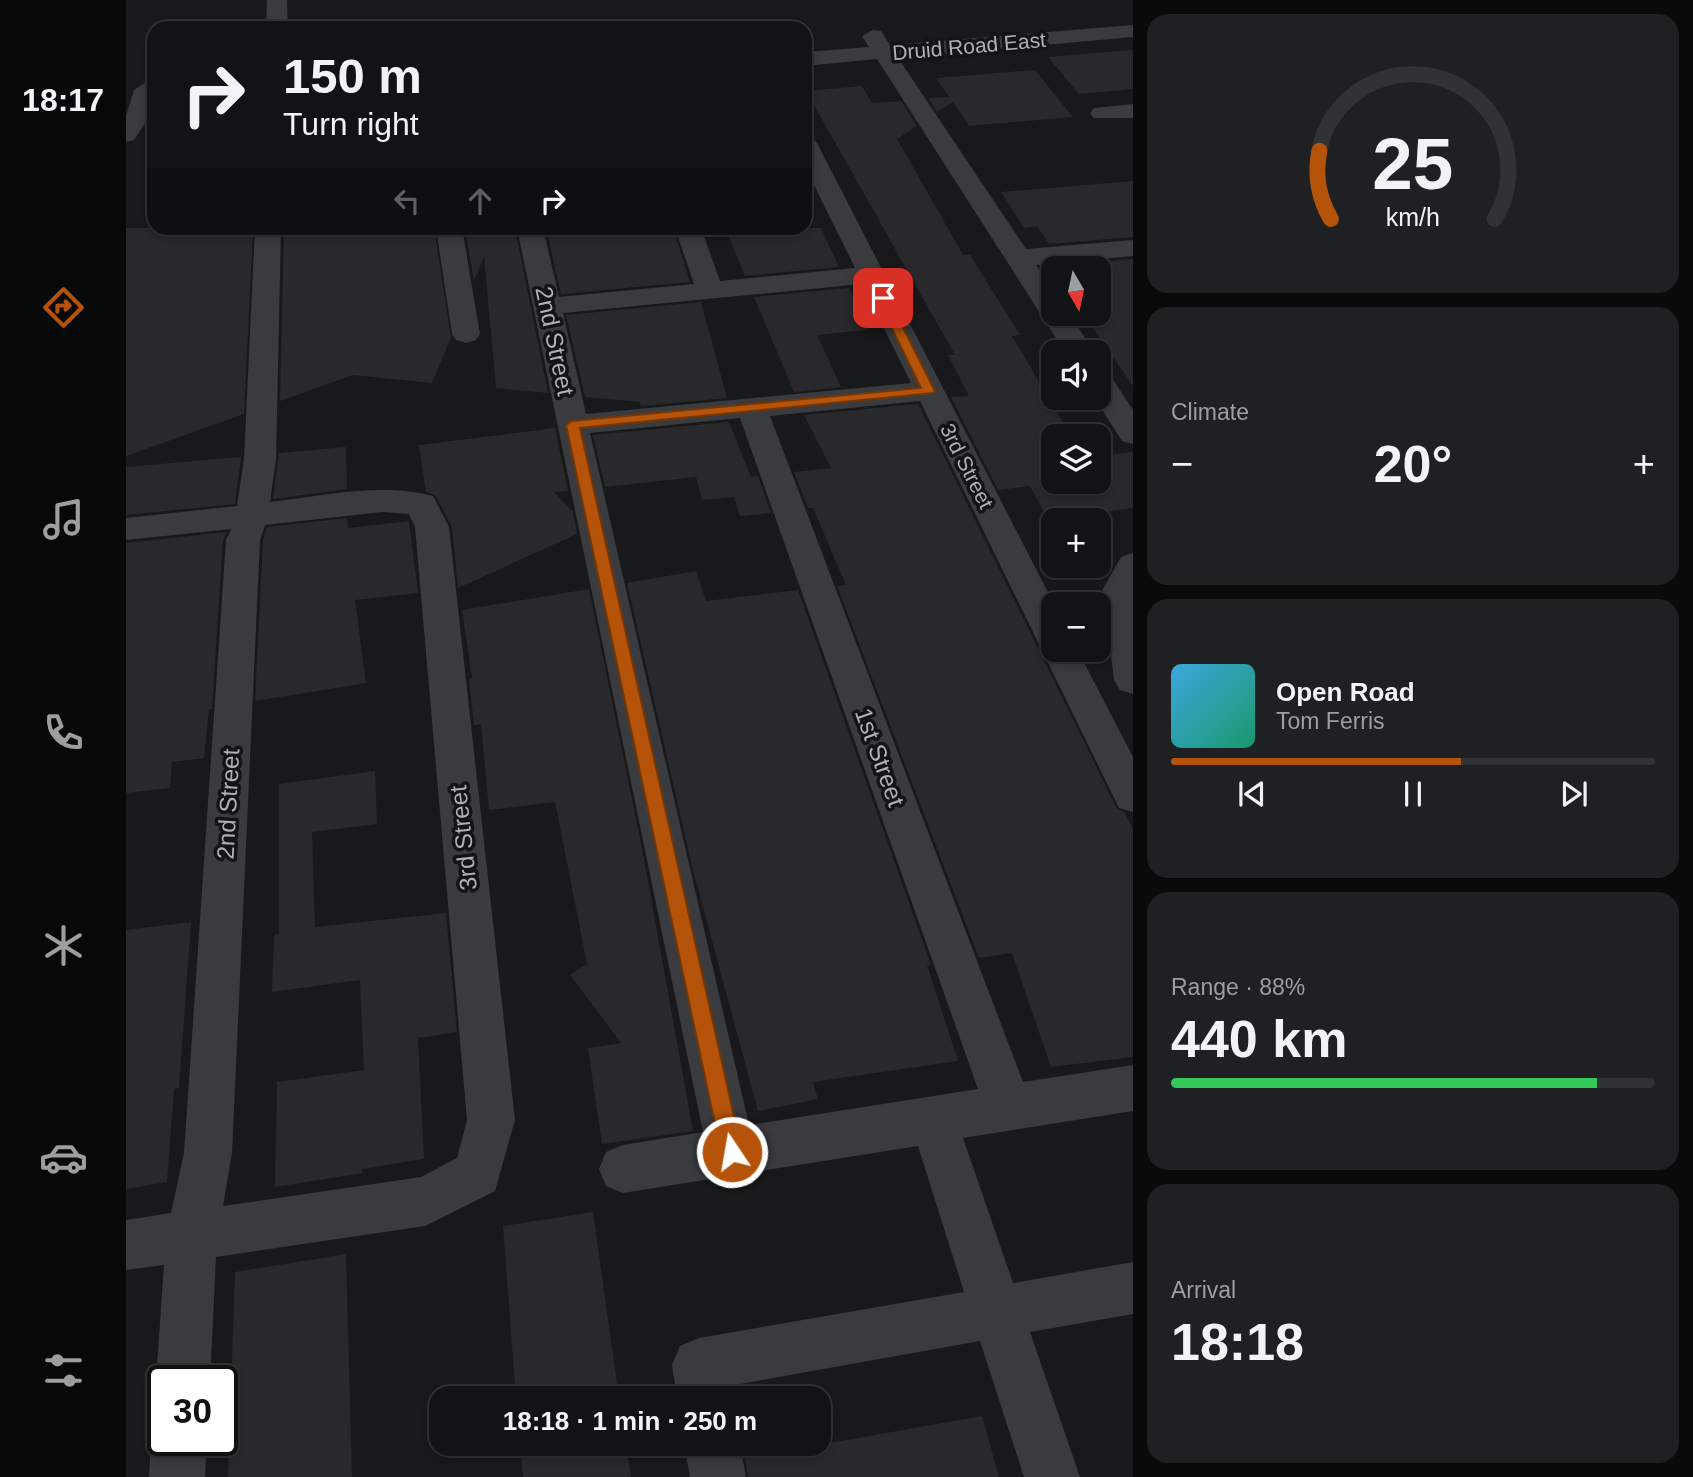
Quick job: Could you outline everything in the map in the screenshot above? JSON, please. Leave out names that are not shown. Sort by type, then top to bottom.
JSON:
[{"type":"street","points":[[277,0],[277,21]]},
{"type":"street","name":"Druid Road East","points":[[812,58],[879,45],[1133,16]]},
{"type":"street","name":"Druid Road East","points":[[812,41],[879,45],[1133,31]]},
{"type":"street","points":[[879,45],[1041,292]]},
{"type":"street","points":[[126,135],[141,100]]},
{"type":"street","points":[[1102,113],[1133,111]]},
{"type":"street","name":"3rd Street","points":[[812,157],[1041,612]]},
{"type":"street","name":"2nd Street","points":[[184,1365],[192,1234],[208,1153],[243,541],[252,516],[260,459],[268,235]]},
{"type":"street","points":[[450,235],[466,334]]},
{"type":"street","name":"2nd Street","points":[[532,235],[732,1152]]},
{"type":"street","points":[[690,235],[709,289]]},
{"type":"street","points":[[1019,258],[1133,248]]},
{"type":"street","points":[[549,306],[871,275]]},
{"type":"street","points":[[572,425],[929,391]]},
{"type":"street","points":[[1111,400],[1133,434]]},
{"type":"street","name":"1st Street","points":[[752,409],[1009,1106]]},
{"type":"street","name":"3rd Street","points":[[192,1234],[425,1201],[478,1174],[491,1120],[432,527],[421,504],[382,501],[252,516]]},
{"type":"street","points":[[126,529],[252,516]]},
{"type":"street","points":[[1133,565],[1119,589],[1133,680]]},
{"type":"street","points":[[1066,662],[1133,796]]},
{"type":"street","points":[[623,1169],[1133,1088]]},
{"type":"street","points":[[933,1119],[1052,1477]]},
{"type":"street","points":[[126,1245],[192,1234]]},
{"type":"street","points":[[702,1386],[699,1365],[1133,1288]]},
{"type":"street","points":[[177,1477],[178,1456]]},
{"type":"street","points":[[714,1456],[718,1477]]},
{"type":"building","points":[[1133,50],[1133,89],[1079,94],[1048,57]]},
{"type":"building","points":[[1035,70],[1073,117],[969,126],[953,102],[937,112],[928,98],[949,97],[936,78]]},
{"type":"building","points":[[862,86],[872,103],[901,101],[917,126],[897,139],[963,255],[970,255],[1020,335],[1012,336],[1041,385],[1041,410],[1056,410],[1064,424],[1041,424],[1041,494],[1111,494],[1111,455],[1133,452],[1133,508],[1111,511],[1111,508],[1042,508],[1030,486],[998,490],[951,397],[969,396],[948,355],[955,355],[812,102],[812,90]]},
{"type":"building","points":[[1133,181],[1133,237],[1049,244],[1037,226],[1024,228],[1001,192]]},
{"type":"building","points":[[126,228],[147,228],[147,235],[253,235],[244,414],[126,456]]},
{"type":"building","points":[[812,228],[821,228],[839,267],[745,276],[728,235],[812,235]]},
{"type":"building","points":[[284,235],[435,235],[451,337],[432,383],[353,375],[280,401]]},
{"type":"building","points":[[466,235],[516,235],[548,393],[496,388],[484,256],[474,281]]},
{"type":"building","points":[[548,235],[675,235],[690,282],[561,294]]},
{"type":"building","points":[[1133,259],[1133,386],[1111,354],[1111,340],[1101,340],[1092,326],[1111,326],[1111,261]]},
{"type":"building","points":[[849,288],[868,330],[817,335],[841,387],[794,392],[754,297]]},
{"type":"building","points":[[701,302],[727,398],[641,406],[640,402],[585,397],[566,315]]},
{"type":"building","points":[[918,404],[1041,654],[1041,662],[1045,662],[1117,809],[1124,812],[1133,830],[1133,1057],[1051,1067],[1012,953],[979,958],[837,586],[846,585],[813,508],[808,508],[794,472],[831,468],[804,415]]},
{"type":"building","points":[[729,422],[751,477],[758,476],[771,513],[740,516],[734,497],[702,500],[696,477],[605,487],[593,435]]},
{"type":"building","points":[[555,428],[568,491],[554,492],[573,512],[577,534],[458,588],[452,527],[435,495],[426,492],[419,445]]},
{"type":"building","points":[[346,447],[347,489],[273,499],[279,453]]},
{"type":"building","points":[[241,457],[235,504],[126,515],[126,467]]},
{"type":"building","points":[[347,518],[348,528],[409,521],[418,593],[355,600],[366,683],[255,701],[263,540],[267,527]]},
{"type":"building","points":[[227,532],[223,540],[212,709],[209,709],[204,758],[172,762],[170,788],[126,793],[126,543]]},
{"type":"building","points":[[696,571],[706,601],[798,590],[931,965],[927,965],[958,1061],[813,1082],[818,1099],[758,1111],[692,866],[627,583]]},
{"type":"building","points":[[589,589],[641,843],[693,1131],[602,1144],[588,1048],[621,1043],[570,975],[587,964],[555,802],[489,810],[481,724],[474,725],[469,679],[472,678],[462,610]]},
{"type":"building","points":[[375,771],[377,824],[312,832],[315,927],[446,913],[457,1032],[418,1038],[424,1159],[362,1169],[362,1173],[275,1187],[277,1082],[364,1070],[360,980],[272,992],[274,935],[279,934],[279,784]]},
{"type":"building","points":[[191,922],[179,1088],[174,1089],[167,1182],[126,1189],[126,930]]},
{"type":"building","points":[[593,1212],[617,1386],[515,1386],[503,1226]]},
{"type":"building","points":[[346,1254],[352,1477],[228,1477],[229,1456],[238,1456],[238,1365],[232,1365],[235,1272]]},
{"type":"building","points":[[982,1416],[999,1477],[748,1477],[745,1458],[831,1456],[831,1443]]},
{"type":"building","points":[[521,1456],[628,1456],[631,1477],[523,1477]]},
{"type":"route","points":[[732,1152],[572,425],[929,391],[883,298]]}]
